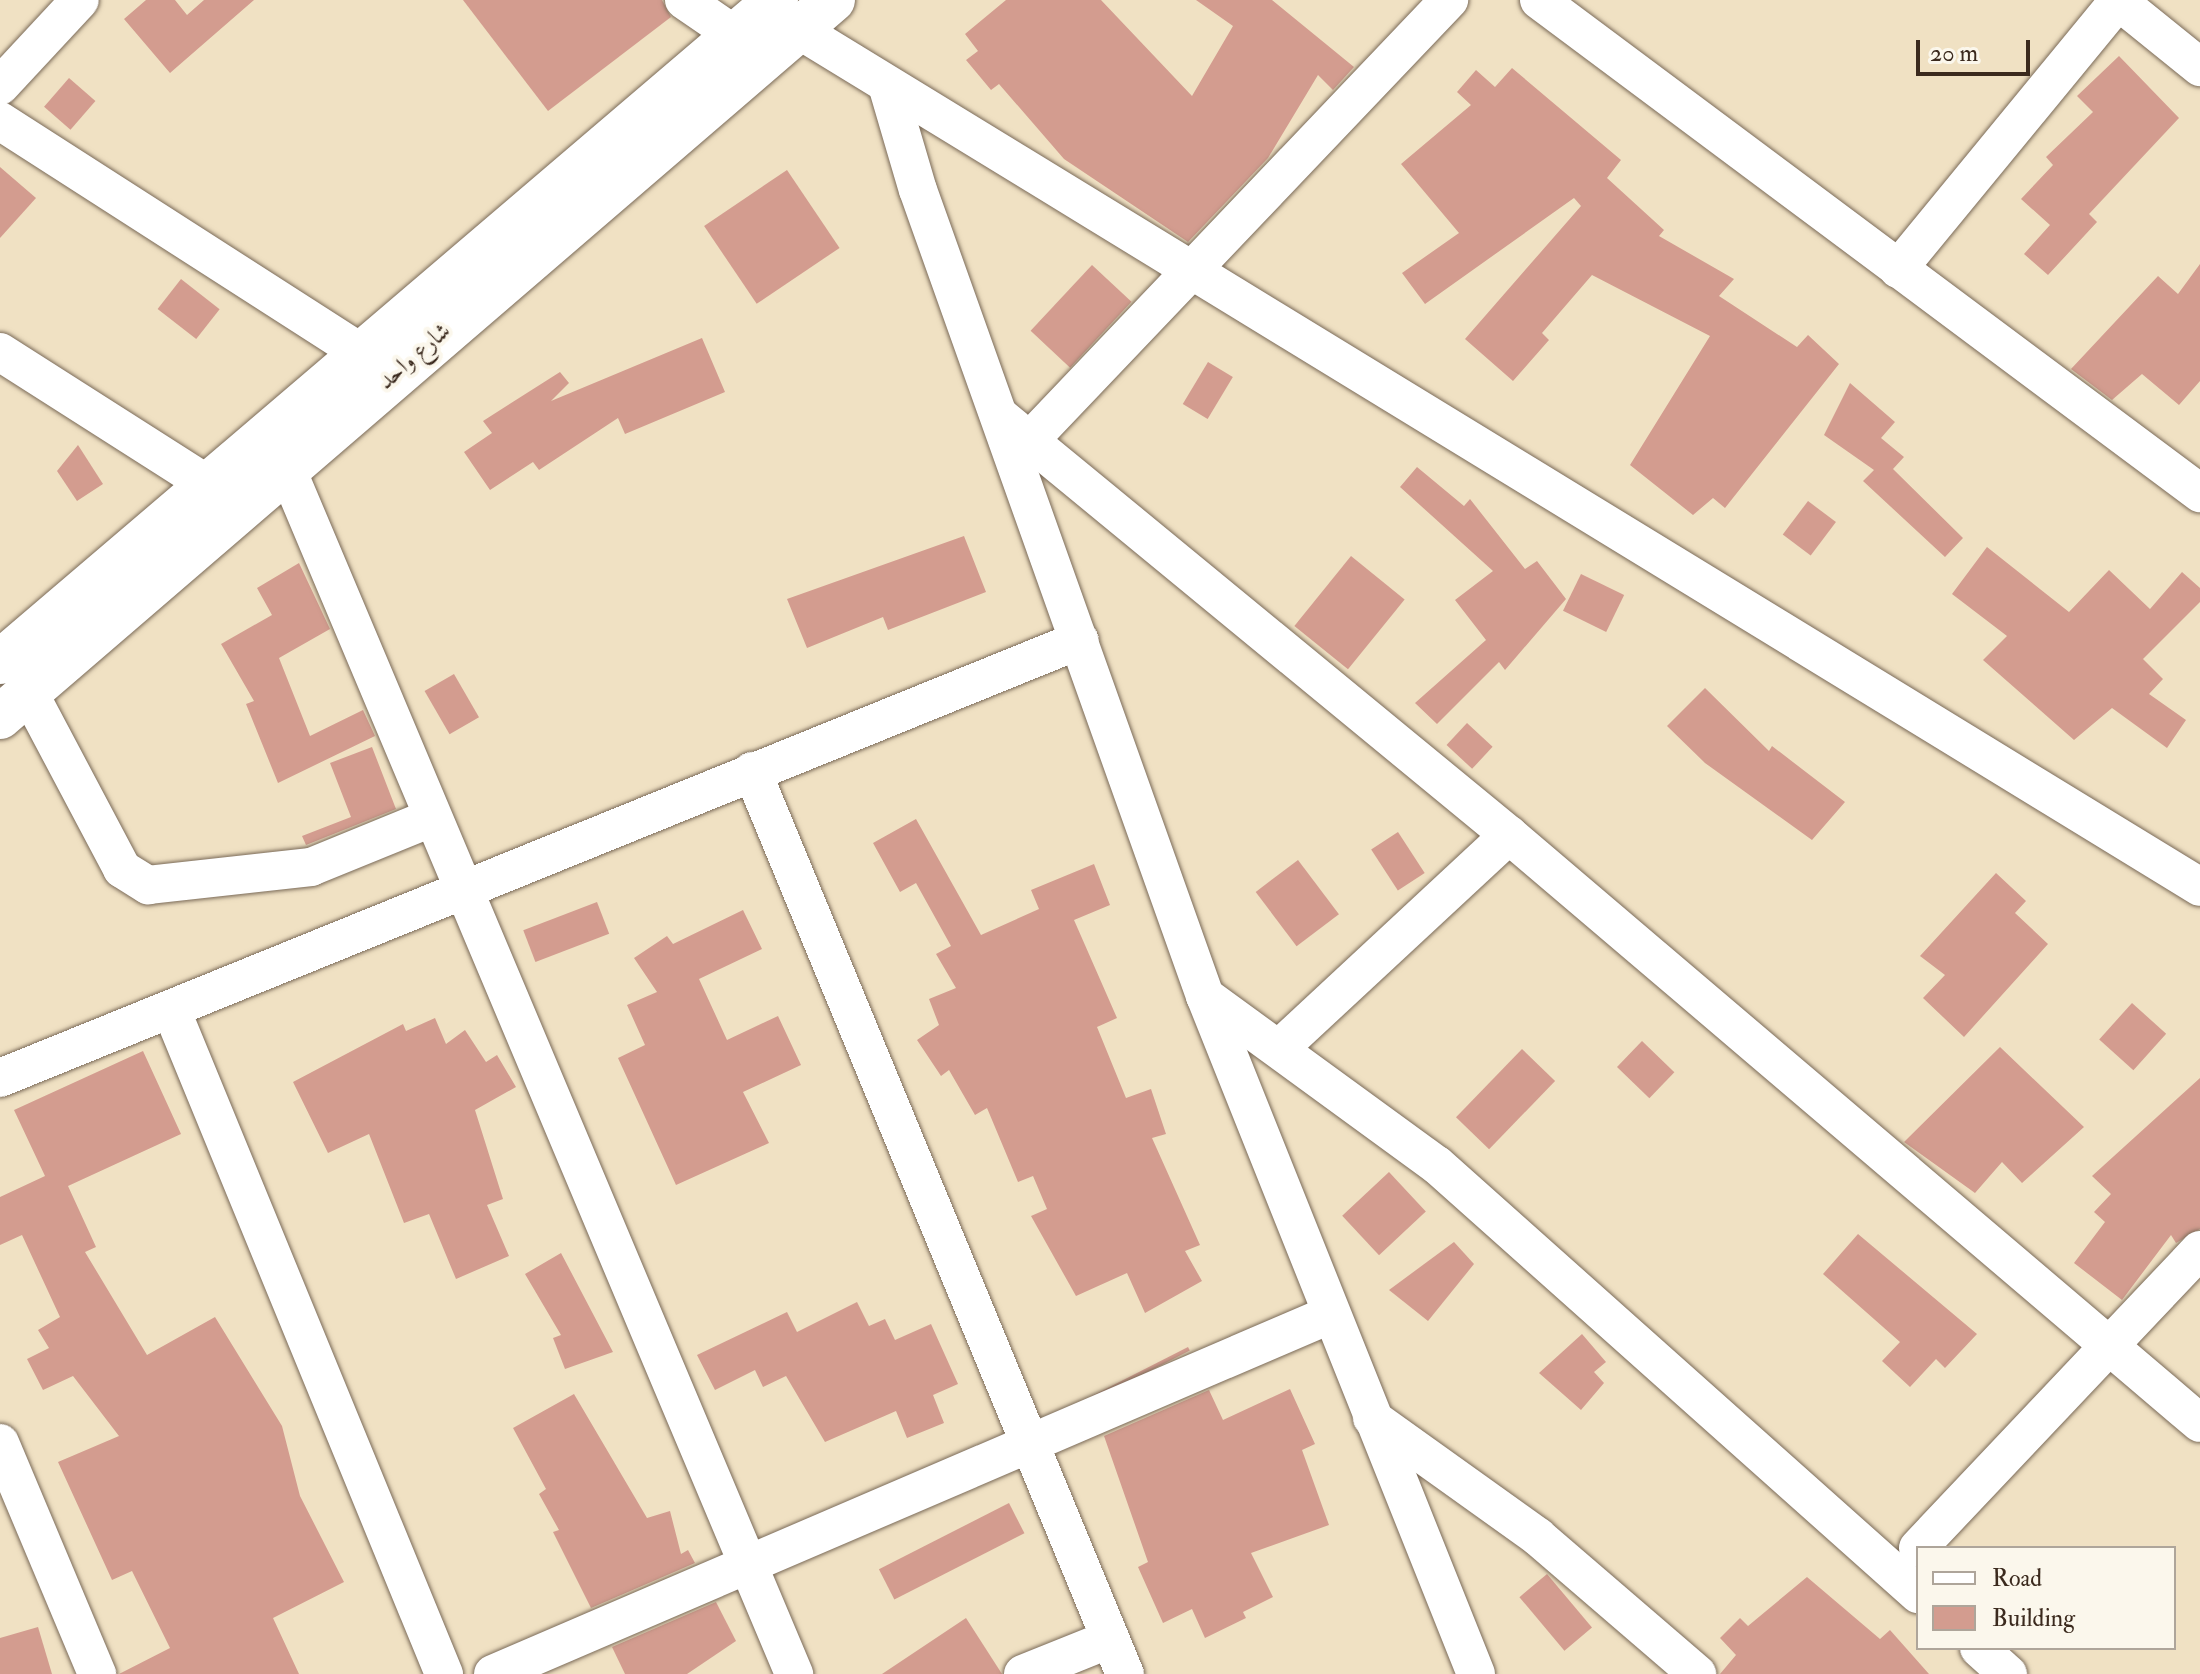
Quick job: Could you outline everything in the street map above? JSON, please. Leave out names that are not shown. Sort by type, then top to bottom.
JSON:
[{"type":"street","points":[[0,86],[80,0]]},
{"type":"street","points":[[684,0],[735,35]]},
{"type":"street","name":"شارع واحد","points":[[10,691],[207,484],[735,35],[833,0]]},
{"type":"street","points":[[1016,429],[1184,271],[1449,0]]},
{"type":"street","points":[[1539,0],[2200,493]]},
{"type":"street","points":[[1898,269],[2118,0],[2200,67]]},
{"type":"street","points":[[787,15],[887,85],[1184,271],[2200,887]]},
{"type":"street","name":"شارع واحد","points":[[10,691],[286,467],[787,15]]},
{"type":"street","points":[[887,85],[1016,429],[1080,640],[1205,996],[1329,1315],[1476,1674]]},
{"type":"street","points":[[0,121],[361,353]]},
{"type":"street","points":[[0,352],[207,484]]},
{"type":"street","points":[[1016,429],[1509,835],[2200,1423]]},
{"type":"street","points":[[286,467],[431,818],[794,1674]]},
{"type":"street","points":[[0,1078],[1080,640]]},
{"type":"street","points":[[10,691],[122,869],[148,885],[311,867],[431,818]]},
{"type":"street","points":[[752,771],[1125,1674]]},
{"type":"street","points":[[1282,1046],[1509,835]]},
{"type":"street","points":[[1205,996],[1282,1046],[1437,1165],[1912,1566]]},
{"type":"street","points":[[171,1009],[444,1674]]},
{"type":"street","points":[[1930,1546],[2200,1250]]},
{"type":"street","points":[[493,1674],[1329,1315]]},
{"type":"street","points":[[1372,1418],[1549,1545],[1697,1674]]},
{"type":"street","points":[[0,1443],[97,1674]]},
{"type":"street","points":[[1023,1674],[1110,1639]]},
{"type":"street","points":[[1981,1650],[2008,1674]]},
{"type":"building","points":[[146,0],[175,0],[187,15],[204,0],[254,0],[170,73],[124,19]]},
{"type":"building","points":[[463,0],[662,0],[671,17],[548,111]]},
{"type":"building","points":[[1006,0],[1101,0],[1192,96],[1233,26],[1196,0],[1272,0],[1354,67],[1333,90],[1318,75],[1268,158],[1188,242],[1064,159],[999,84],[991,90],[966,60],[978,51],[965,34]]},
{"type":"building","points":[[2119,56],[2179,118],[2089,214],[2097,222],[2048,275],[2024,254],[2050,225],[2021,199],[2053,165],[2046,157],[2093,112],[2077,96]]},
{"type":"building","points":[[1512,68],[1621,160],[1607,178],[1664,230],[1659,236],[1734,279],[1719,296],[1797,347],[1808,335],[1839,364],[1725,508],[1713,498],[1693,515],[1630,465],[1710,336],[1592,275],[1542,333],[1549,340],[1513,381],[1465,339],[1581,206],[1574,198],[1425,304],[1402,273],[1459,233],[1401,164],[1471,105],[1457,92],[1476,70],[1495,87]]},
{"type":"building","points":[[69,78],[95,101],[70,130],[44,107]]},
{"type":"building","points":[[0,167],[36,198],[0,238]]},
{"type":"building","points":[[787,170],[840,248],[757,304],[704,226]]},
{"type":"building","points":[[2200,264],[2200,381],[2179,405],[2142,374],[2112,400],[2071,369],[2158,276],[2178,294]]},
{"type":"building","points":[[1092,265],[1131,302],[1070,368],[1031,331]]},
{"type":"building","points":[[181,279],[220,309],[196,339],[158,309]]},
{"type":"building","points":[[702,338],[725,392],[625,434],[618,418],[539,470],[533,462],[490,490],[464,452],[492,433],[483,421],[560,372],[569,383],[551,401]]},
{"type":"building","points":[[1208,362],[1233,377],[1208,419],[1183,404]]},
{"type":"building","points":[[1850,383],[1895,422],[1881,438],[1904,457],[1893,469],[1963,538],[1945,557],[1863,481],[1874,470],[1824,435]]},
{"type":"building","points":[[78,445],[103,484],[77,501],[57,471]]},
{"type":"building","points":[[1417,467],[1464,506],[1470,499],[1525,569],[1537,561],[1566,599],[1505,670],[1499,662],[1437,724],[1415,703],[1486,640],[1455,600],[1493,571],[1400,487]]},
{"type":"building","points":[[1808,501],[1836,522],[1811,556],[1783,535]]},
{"type":"building","points":[[964,536],[986,592],[888,630],[883,617],[807,648],[787,599]]},
{"type":"building","points":[[1987,547],[2069,612],[2109,570],[2150,609],[2182,572],[2200,588],[2200,602],[2143,659],[2163,679],[2149,694],[2186,720],[2167,748],[2112,708],[2074,740],[1983,660],[2007,636],[1952,594]]},
{"type":"building","points":[[1351,556],[1405,599],[1348,669],[1294,626]]},
{"type":"building","points":[[299,563],[330,629],[279,658],[310,736],[363,710],[375,736],[278,783],[246,704],[254,701],[221,644],[272,615],[257,588]]},
{"type":"building","points":[[1581,574],[1624,595],[1606,632],[1563,611]]},
{"type":"building","points":[[454,674],[479,717],[450,734],[425,691]]},
{"type":"building","points":[[1705,688],[1769,751],[1772,746],[1845,802],[1812,840],[1705,763],[1667,726]]},
{"type":"building","points":[[1467,723],[1493,747],[1472,769],[1447,745]]},
{"type":"building","points":[[372,747],[396,809],[306,845],[302,836],[351,817],[330,763]]},
{"type":"building","points":[[916,819],[981,935],[1039,909],[1031,890],[1094,864],[1110,905],[1074,920],[1117,1018],[1097,1027],[1126,1098],[1151,1089],[1166,1134],[1152,1138],[1200,1245],[1185,1251],[1202,1281],[1145,1313],[1127,1273],[1076,1296],[1031,1216],[1047,1209],[1033,1176],[1018,1182],[987,1108],[975,1115],[949,1070],[941,1076],[917,1040],[939,1025],[929,999],[956,988],[936,954],[951,946],[916,883],[900,892],[873,843]]},
{"type":"building","points":[[1398,832],[1425,873],[1398,891],[1371,849]]},
{"type":"building","points":[[1298,860],[1339,914],[1297,946],[1256,892]]},
{"type":"building","points":[[1996,873],[2026,901],[2015,913],[2048,944],[1964,1037],[1923,998],[1945,975],[1920,956]]},
{"type":"building","points":[[597,902],[609,934],[535,962],[523,930]]},
{"type":"building","points":[[743,910],[762,949],[699,979],[727,1040],[778,1016],[801,1065],[743,1092],[769,1143],[676,1185],[618,1058],[645,1045],[627,1005],[657,992],[634,958],[667,936],[673,944]]},
{"type":"building","points":[[2132,1003],[2166,1034],[2133,1070],[2099,1039]]},
{"type":"building","points":[[435,1018],[446,1044],[465,1030],[486,1062],[497,1055],[516,1087],[475,1110],[503,1199],[487,1205],[509,1256],[456,1279],[429,1214],[404,1223],[369,1134],[328,1153],[293,1082],[403,1024],[406,1031]]},
{"type":"building","points":[[1642,1041],[1674,1072],[1649,1098],[1617,1067]]},
{"type":"building","points":[[2000,1047],[2084,1127],[2022,1183],[2002,1162],[1975,1193],[1904,1142]]},
{"type":"building","points":[[1522,1049],[1555,1081],[1489,1149],[1456,1117]]},
{"type":"building","points":[[143,1051],[181,1134],[68,1186],[96,1247],[85,1252],[147,1355],[215,1317],[282,1426],[300,1496],[344,1582],[273,1618],[299,1674],[119,1674],[170,1648],[132,1571],[112,1580],[58,1462],[119,1436],[73,1376],[43,1390],[27,1359],[49,1348],[38,1330],[60,1317],[22,1235],[0,1245],[0,1197],[45,1176],[14,1110]]},
{"type":"building","points":[[2200,1078],[2200,1229],[2176,1243],[2171,1235],[2122,1300],[2074,1263],[2105,1222],[2094,1212],[2111,1194],[2092,1176]]},
{"type":"building","points":[[1389,1172],[1426,1211],[1379,1255],[1342,1216]]},
{"type":"building","points":[[1858,1234],[1977,1334],[1945,1368],[1936,1359],[1910,1387],[1882,1361],[1900,1342],[1823,1274]]},
{"type":"building","points":[[1454,1242],[1474,1264],[1428,1321],[1389,1290]]},
{"type":"building","points":[[561,1253],[613,1352],[565,1369],[553,1338],[561,1335],[525,1274]]},
{"type":"building","points":[[857,1302],[869,1326],[885,1319],[895,1340],[931,1324],[958,1384],[933,1395],[944,1423],[907,1438],[896,1411],[825,1442],[786,1376],[763,1387],[755,1370],[715,1390],[697,1355],[787,1312],[797,1332]]},
{"type":"building","points":[[1582,1334],[1606,1362],[1594,1372],[1604,1383],[1581,1410],[1539,1373]]},
{"type":"building","points":[[1188,1347],[1190,1351],[1093,1400],[1091,1396]]},
{"type":"building","points":[[1290,1389],[1315,1444],[1302,1450],[1329,1525],[1251,1553],[1273,1597],[1243,1612],[1246,1618],[1205,1638],[1192,1609],[1163,1623],[1138,1567],[1148,1562],[1104,1436],[1209,1390],[1223,1420]]},
{"type":"building","points":[[574,1394],[647,1518],[670,1511],[681,1554],[688,1550],[695,1563],[591,1608],[553,1532],[559,1530],[539,1494],[546,1489],[513,1428]]},
{"type":"building","points":[[1009,1503],[1024,1533],[894,1600],[879,1569]]},
{"type":"building","points":[[1547,1574],[1592,1628],[1564,1651],[1519,1597]]},
{"type":"building","points":[[1807,1577],[1880,1639],[1890,1630],[1929,1674],[1720,1674],[1736,1655],[1720,1638],[1740,1618],[1748,1626]]},
{"type":"building","points":[[716,1602],[736,1641],[687,1674],[625,1674],[612,1647]]},
{"type":"building","points":[[966,1618],[1002,1674],[882,1674]]},
{"type":"building","points":[[38,1627],[52,1674],[0,1674],[0,1638]]}]
